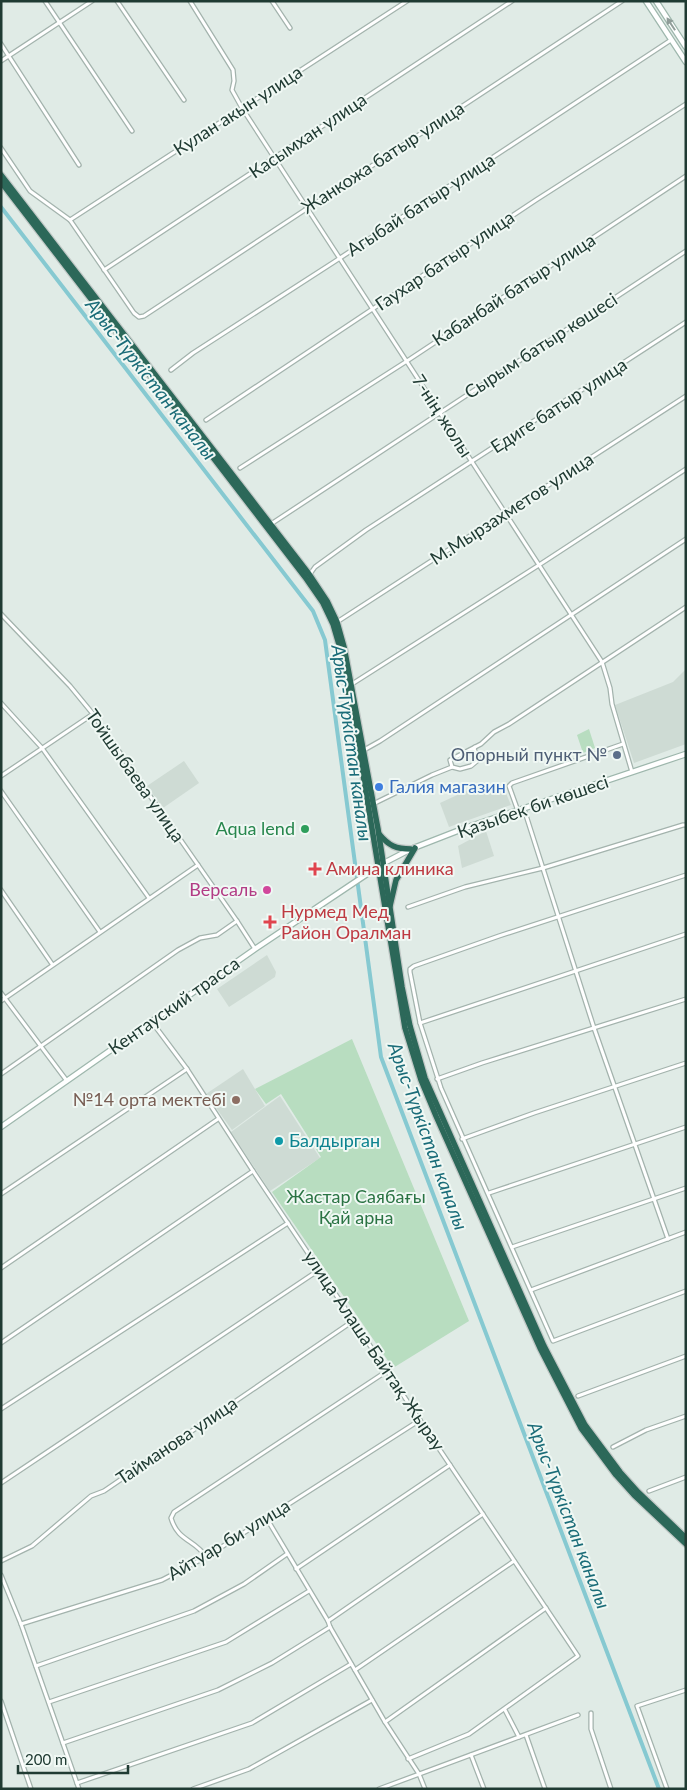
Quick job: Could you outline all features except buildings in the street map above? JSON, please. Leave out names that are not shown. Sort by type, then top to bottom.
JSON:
[{"type":"highway","points":[[1,175],[309,574],[327,601],[337,622],[352,684],[378,833],[380,865],[390,908],[410,1026],[425,1078],[544,1346],[585,1425],[603,1451],[638,1492],[686,1538]]},
{"type":"highway","points":[[1,182],[300,570],[323,603],[333,624],[340,648],[380,865],[405,1028],[413,1057],[436,1116],[540,1348],[578,1421],[599,1453],[634,1495],[686,1544]]},
{"type":"highway","points":[[378,833],[389,845],[399,849],[413,848]]},
{"type":"highway","points":[[390,908],[396,880],[413,848]]},
{"type":"main road","points":[[646,1],[686,62]]},
{"type":"main road","points":[[656,1],[686,47]]},
{"type":"main road","name":"Қазыбек би көшесі","points":[[365,875],[413,848],[465,828],[686,754]]},
{"type":"main road","name":"Кентауский трасса","points":[[1,1127],[255,949],[365,875]]},
{"type":"street","points":[[45,1],[132,131]]},
{"type":"street","points":[[1,61],[92,1]]},
{"type":"street","points":[[117,1],[184,100]]},
{"type":"street","name":"7-нің жолы","points":[[190,1],[233,70],[232,90],[242,108],[602,662],[632,773]]},
{"type":"street","points":[[272,1],[290,28]]},
{"type":"street","name":"Кулан акын улица","points":[[70,220],[407,1]]},
{"type":"street","name":"Касымхан улица","points":[[104,270],[512,1]]},
{"type":"street","name":"Жанкожа батыр улица","points":[[104,270],[134,313],[139,317],[144,316],[622,1]]},
{"type":"street","name":"Агыбай батыр улица","points":[[171,370],[193,353],[671,40]]},
{"type":"street","points":[[1,44],[79,165]]},
{"type":"street","name":"Гаухар батыр улица","points":[[206,420],[536,200],[686,104]]},
{"type":"street","points":[[1,148],[30,191],[70,220],[104,270]]},
{"type":"street","name":"Кабанбай батыр улица","points":[[240,468],[407,361],[686,176]]},
{"type":"street","name":"Сырым батыр көшесі","points":[[270,524],[686,251]]},
{"type":"street","name":"Едиге батыр улица","points":[[309,574],[315,566],[366,530],[686,322]]},
{"type":"street","name":"М.Мырзахметов улица","points":[[337,622],[686,396]]},
{"type":"street","points":[[352,684],[539,565],[686,468]]},
{"type":"street","points":[[364,750],[686,539]]},
{"type":"street","points":[[452,767],[450,760],[481,744],[494,732],[686,608]]},
{"type":"street","name":"Тойшыбаева улица","points":[[1,614],[70,686],[93,714],[255,949]]},
{"type":"street","points":[[1,703],[42,748],[149,898]]},
{"type":"street","points":[[1,776],[93,714]]},
{"type":"street","points":[[518,811],[509,786],[512,783],[623,744]]},
{"type":"street","points":[[373,804],[452,767],[460,770],[471,766],[477,761],[478,757],[474,749],[476,747]]},
{"type":"street","points":[[1,791],[100,932]]},
{"type":"street","points":[[524,809],[594,1028],[668,1239]]},
{"type":"street","points":[[408,907],[465,888],[542,868],[686,825]]},
{"type":"street","points":[[3,1000],[52,964],[198,865]]},
{"type":"street","points":[[686,876],[470,945],[412,967],[410,972],[420,1023],[437,1079],[553,1341],[686,1291]]},
{"type":"street","points":[[1,890],[52,964]]},
{"type":"street","points":[[1,1074],[178,950],[200,938],[216,935],[237,921]]},
{"type":"street","points":[[420,1023],[686,934]]},
{"type":"street","points":[[1,993],[3,1000],[41,1046],[67,1082]]},
{"type":"street","points":[[437,1079],[686,999]]},
{"type":"street","name":"улица Алаша Байтақ Жырау","points":[[152,1022],[187,1069],[218,1119],[578,1656],[505,1710]]},
{"type":"street","points":[[462,1139],[534,1113],[686,1064]]},
{"type":"street","points":[[1,1194],[187,1069]]},
{"type":"street","points":[[1,1268],[218,1119]]},
{"type":"street","points":[[488,1193],[686,1127]]},
{"type":"street","points":[[1,1343],[253,1171]]},
{"type":"street","points":[[512,1247],[686,1188]]},
{"type":"street","points":[[1,1409],[288,1223]]},
{"type":"street","points":[[531,1290],[686,1232]]},
{"type":"street","points":[[1,1483],[319,1270]]},
{"type":"street","name":"Тайманова улица","points":[[1,1561],[32,1546],[91,1496],[112,1485],[354,1321]]},
{"type":"street","points":[[578,1396],[686,1356]]},
{"type":"street","points":[[206,1557],[201,1548],[184,1539],[174,1529],[171,1518],[174,1512],[387,1371]]},
{"type":"street","points":[[613,1447],[646,1430],[686,1416]]},
{"type":"street","name":"Айтуар би улица","points":[[21,1624],[162,1580],[206,1557],[420,1420]]},
{"type":"street","points":[[296,1569],[450,1465]]},
{"type":"street","points":[[649,1491],[686,1477]]},
{"type":"street","points":[[328,1621],[483,1514]]},
{"type":"street","points":[[267,1519],[385,1722],[419,1774],[425,1789]]},
{"type":"street","points":[[36,1666],[194,1611],[244,1584],[288,1554]]},
{"type":"street","points":[[355,1670],[514,1561]]},
{"type":"street","points":[[1,1575],[21,1624],[79,1789]]},
{"type":"street","points":[[49,1702],[226,1642],[309,1591]]},
{"type":"street","points":[[385,1722],[546,1608]]},
{"type":"street","points":[[63,1743],[218,1690],[272,1664],[330,1627]]},
{"type":"street","points":[[77,1783],[252,1723],[351,1664]]},
{"type":"street","points":[[667,1789],[637,1706],[686,1690]]},
{"type":"street","points":[[193,1789],[249,1769],[372,1700]]},
{"type":"street","points":[[1,1701],[31,1789]]},
{"type":"street","points":[[408,1759],[469,1734],[505,1710],[519,1737]]},
{"type":"street","points":[[591,1713],[591,1730],[610,1789]]},
{"type":"street","points":[[379,1789],[578,1716]]},
{"type":"street","points":[[526,1735],[545,1789]]},
{"type":"street","points":[[471,1755],[484,1789]]},
{"type":"shaded area","points":[[686,669],[686,744],[634,763],[615,705],[673,682]]},
{"type":"shaded area","points":[[184,761],[199,783],[163,808],[147,786]]},
{"type":"shaded area","points":[[481,784],[484,789],[502,784],[511,805],[449,827],[440,803]]},
{"type":"shaded area","points":[[486,831],[494,856],[462,868],[458,846]]},
{"type":"shaded area","points":[[267,955],[276,972],[275,977],[229,1007],[217,989]]},
{"type":"shaded area","name":"№14 орта мектебі","points":[[243,1069],[265,1106],[232,1130],[206,1094]]},
{"type":"shaded area","points":[[280,1096],[320,1158],[270,1191],[231,1132]]},
{"type":"green space","points":[[589,729],[595,748],[583,753],[577,735]]},
{"type":"green space","name":"Жастар Саябағы Қай арна","points":[[352,1039],[469,1321],[393,1368],[272,1192],[321,1157],[281,1094],[266,1104],[255,1089]]},
{"type":"waterway","name":"Арыс-Түркістан каналы","points":[[1,207],[313,611],[325,640],[381,1057],[659,1789]]},
{"type":"place","name":"Опорный пункт №","points":[[617,755]]},
{"type":"place","name":"Галия магазин","points":[[379,787]]},
{"type":"place","name":"Aqua lend","points":[[305,829]]},
{"type":"place","name":"Амина клиника","points":[[315,869]]},
{"type":"place","name":"Версаль","points":[[267,890]]},
{"type":"place","name":"Нурмед Мед Район Оралман","points":[[270,922]]},
{"type":"place","name":"№14 орта мектебі","points":[[236,1100]]},
{"type":"place","name":"Балдырган","points":[[279,1141]]}]
